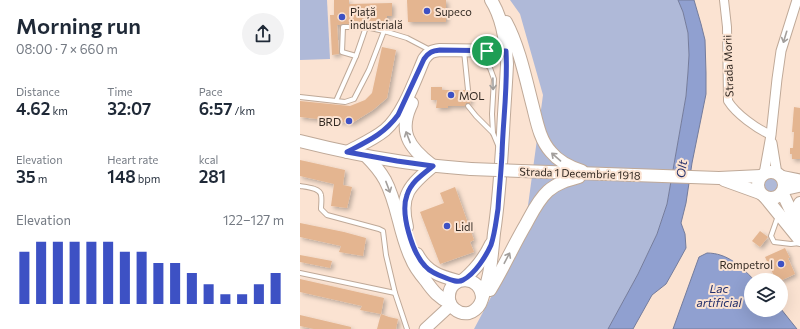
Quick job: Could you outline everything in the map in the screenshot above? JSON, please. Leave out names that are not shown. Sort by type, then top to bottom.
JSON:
[{"type":"main road","points":[[481,302],[490,274],[499,195],[506,76],[506,51],[503,32],[492,1]]},
{"type":"main road","points":[[492,1],[507,24],[515,42],[538,126],[545,145],[559,160],[569,166],[590,174]]},
{"type":"main road","points":[[482,51],[496,41],[500,21]]},
{"type":"main road","points":[[347,152],[379,135],[392,123],[398,115],[427,54],[448,50],[506,51]]},
{"type":"main road","points":[[448,50],[433,61],[409,108],[407,115],[405,124],[406,132],[412,147],[420,156],[433,166],[417,180],[408,191],[405,202],[406,222],[416,253],[425,266],[439,276],[461,281]]},
{"type":"main road","name":"Strada 1 Decembrie 1918","points":[[300,141],[366,156],[433,166],[471,169],[719,178],[762,175]]},
{"type":"main road","points":[[366,156],[385,180],[392,198],[406,246],[414,264],[432,290],[450,304]]},
{"type":"main road","points":[[800,180],[770,172],[762,175],[758,180],[757,185],[762,195],[800,240]]},
{"type":"main road","points":[[481,302],[482,294],[480,289],[473,282],[468,280],[461,281],[454,284],[450,288],[448,298],[450,304],[458,312],[468,313],[477,308],[493,285],[542,197],[556,185],[590,174]]},
{"type":"main road","points":[[779,175],[784,182],[783,191],[798,230]]},
{"type":"main road","name":"Strada 1 Decembrie 1918","points":[[719,178],[762,195]]},
{"type":"main road","points":[[762,195],[773,199],[780,195],[783,191],[800,186]]},
{"type":"main road","points":[[798,230],[796,214],[800,203]]},
{"type":"main road","points":[[461,281],[481,262],[491,244],[494,233]]},
{"type":"main road","points":[[425,329],[450,304]]},
{"type":"street","name":"Strada Morii","points":[[724,0],[727,27],[728,101],[731,106],[752,124],[770,135]]},
{"type":"street","points":[[762,175],[770,135],[776,79],[781,51],[797,0]]},
{"type":"street","points":[[770,135],[779,175]]},
{"type":"lane","points":[[356,56],[342,52],[343,27],[366,27],[384,31],[407,38],[432,52]]},
{"type":"lane","points":[[336,101],[356,56],[366,27]]},
{"type":"lane","points":[[300,97],[345,102],[354,99],[369,70],[384,31]]},
{"type":"lane","points":[[464,50],[468,90]]},
{"type":"lane","points":[[482,51],[494,79],[492,114],[493,133]]},
{"type":"lane","points":[[468,106],[493,133],[502,153]]},
{"type":"lane","points":[[300,186],[320,192],[321,209],[327,215],[383,231],[386,255],[395,293],[407,329]]},
{"type":"lane","points":[[778,214],[771,236],[774,242],[791,244],[800,243]]},
{"type":"lane","points":[[300,273],[395,293]]},
{"type":"shaded area","points":[[300,0],[327,0],[330,59],[300,60]]},
{"type":"shaded area","points":[[510,0],[678,0],[683,12],[688,33],[689,55],[686,96],[667,204],[657,234],[638,274],[608,329],[474,329],[524,235],[543,95],[520,14]]},
{"type":"shaded area","points":[[768,178],[774,178],[778,182],[778,188],[774,192],[768,192],[764,188],[764,182]]},
{"type":"water","name":"Olt","points":[[678,0],[694,0],[705,40],[706,94],[681,223],[685,234],[686,248],[666,284],[652,295],[633,329],[608,329],[638,274],[657,234],[667,204],[686,96],[689,55],[688,33],[683,12]]},
{"type":"water","name":"Lac artificial","points":[[707,253],[721,255],[739,265],[747,273],[744,273],[744,317],[787,317],[797,329],[673,329],[699,257]]},
{"type":"building","points":[[334,0],[349,0],[349,4],[392,3],[392,16],[387,16],[387,25],[337,25],[339,54],[332,55],[330,15],[334,15]]},
{"type":"building","name":"Supeco","points":[[407,0],[446,0],[446,22],[408,22]]},
{"type":"building","points":[[382,47],[396,50],[387,98],[373,110],[352,123],[300,117],[300,101],[350,106],[365,100],[372,93]]},
{"type":"building","name":"MOL","points":[[431,87],[442,87],[442,90],[465,90],[465,92],[468,93],[471,92],[470,104],[466,103],[465,106],[436,108],[437,100],[431,100]]},
{"type":"building","points":[[794,107],[800,108],[800,159],[792,159],[792,154],[790,154],[790,148],[793,148],[794,132],[792,132]]},
{"type":"building","points":[[300,160],[345,170],[343,185],[352,187],[347,208],[331,206],[334,184],[300,176]]},
{"type":"building","name":"Lidl","points":[[455,187],[474,240],[470,242],[474,252],[440,264],[420,212],[444,203],[440,193]]},
{"type":"building","points":[[300,223],[366,238],[363,256],[339,252],[341,246],[300,237]]},
{"type":"building","points":[[760,231],[768,237],[760,247],[752,241]]},
{"type":"building","name":"Rompetrol","points":[[785,248],[795,274],[788,277],[788,273],[773,273],[765,257]]},
{"type":"building","points":[[300,255],[332,261],[330,268],[300,262]]},
{"type":"building","points":[[300,279],[384,298],[381,314],[360,310],[362,306],[300,292]]},
{"type":"building","points":[[381,314],[398,319],[396,329],[377,329]]},
{"type":"building","points":[[300,315],[351,327],[351,329],[314,329],[300,326]]},
{"type":"place","name":"Supeco","points":[[427,11]]},
{"type":"place","name":"Piață industrială","points":[[342,17]]},
{"type":"place","name":"MOL","points":[[451,95]]},
{"type":"place","name":"BRD","points":[[349,121]]},
{"type":"place","name":"Lidl","points":[[447,226]]},
{"type":"place","name":"Rompetrol","points":[[781,264]]},
{"type":"route","points":[[440,50],[487,51],[506,51],[500,180],[496,221],[488,252],[468,276],[463,280],[458,281],[439,276],[428,269],[421,262],[416,253],[406,222],[404,208],[406,195],[412,185],[433,166],[347,152],[379,135],[392,123],[398,115],[427,54],[440,50]]}]
